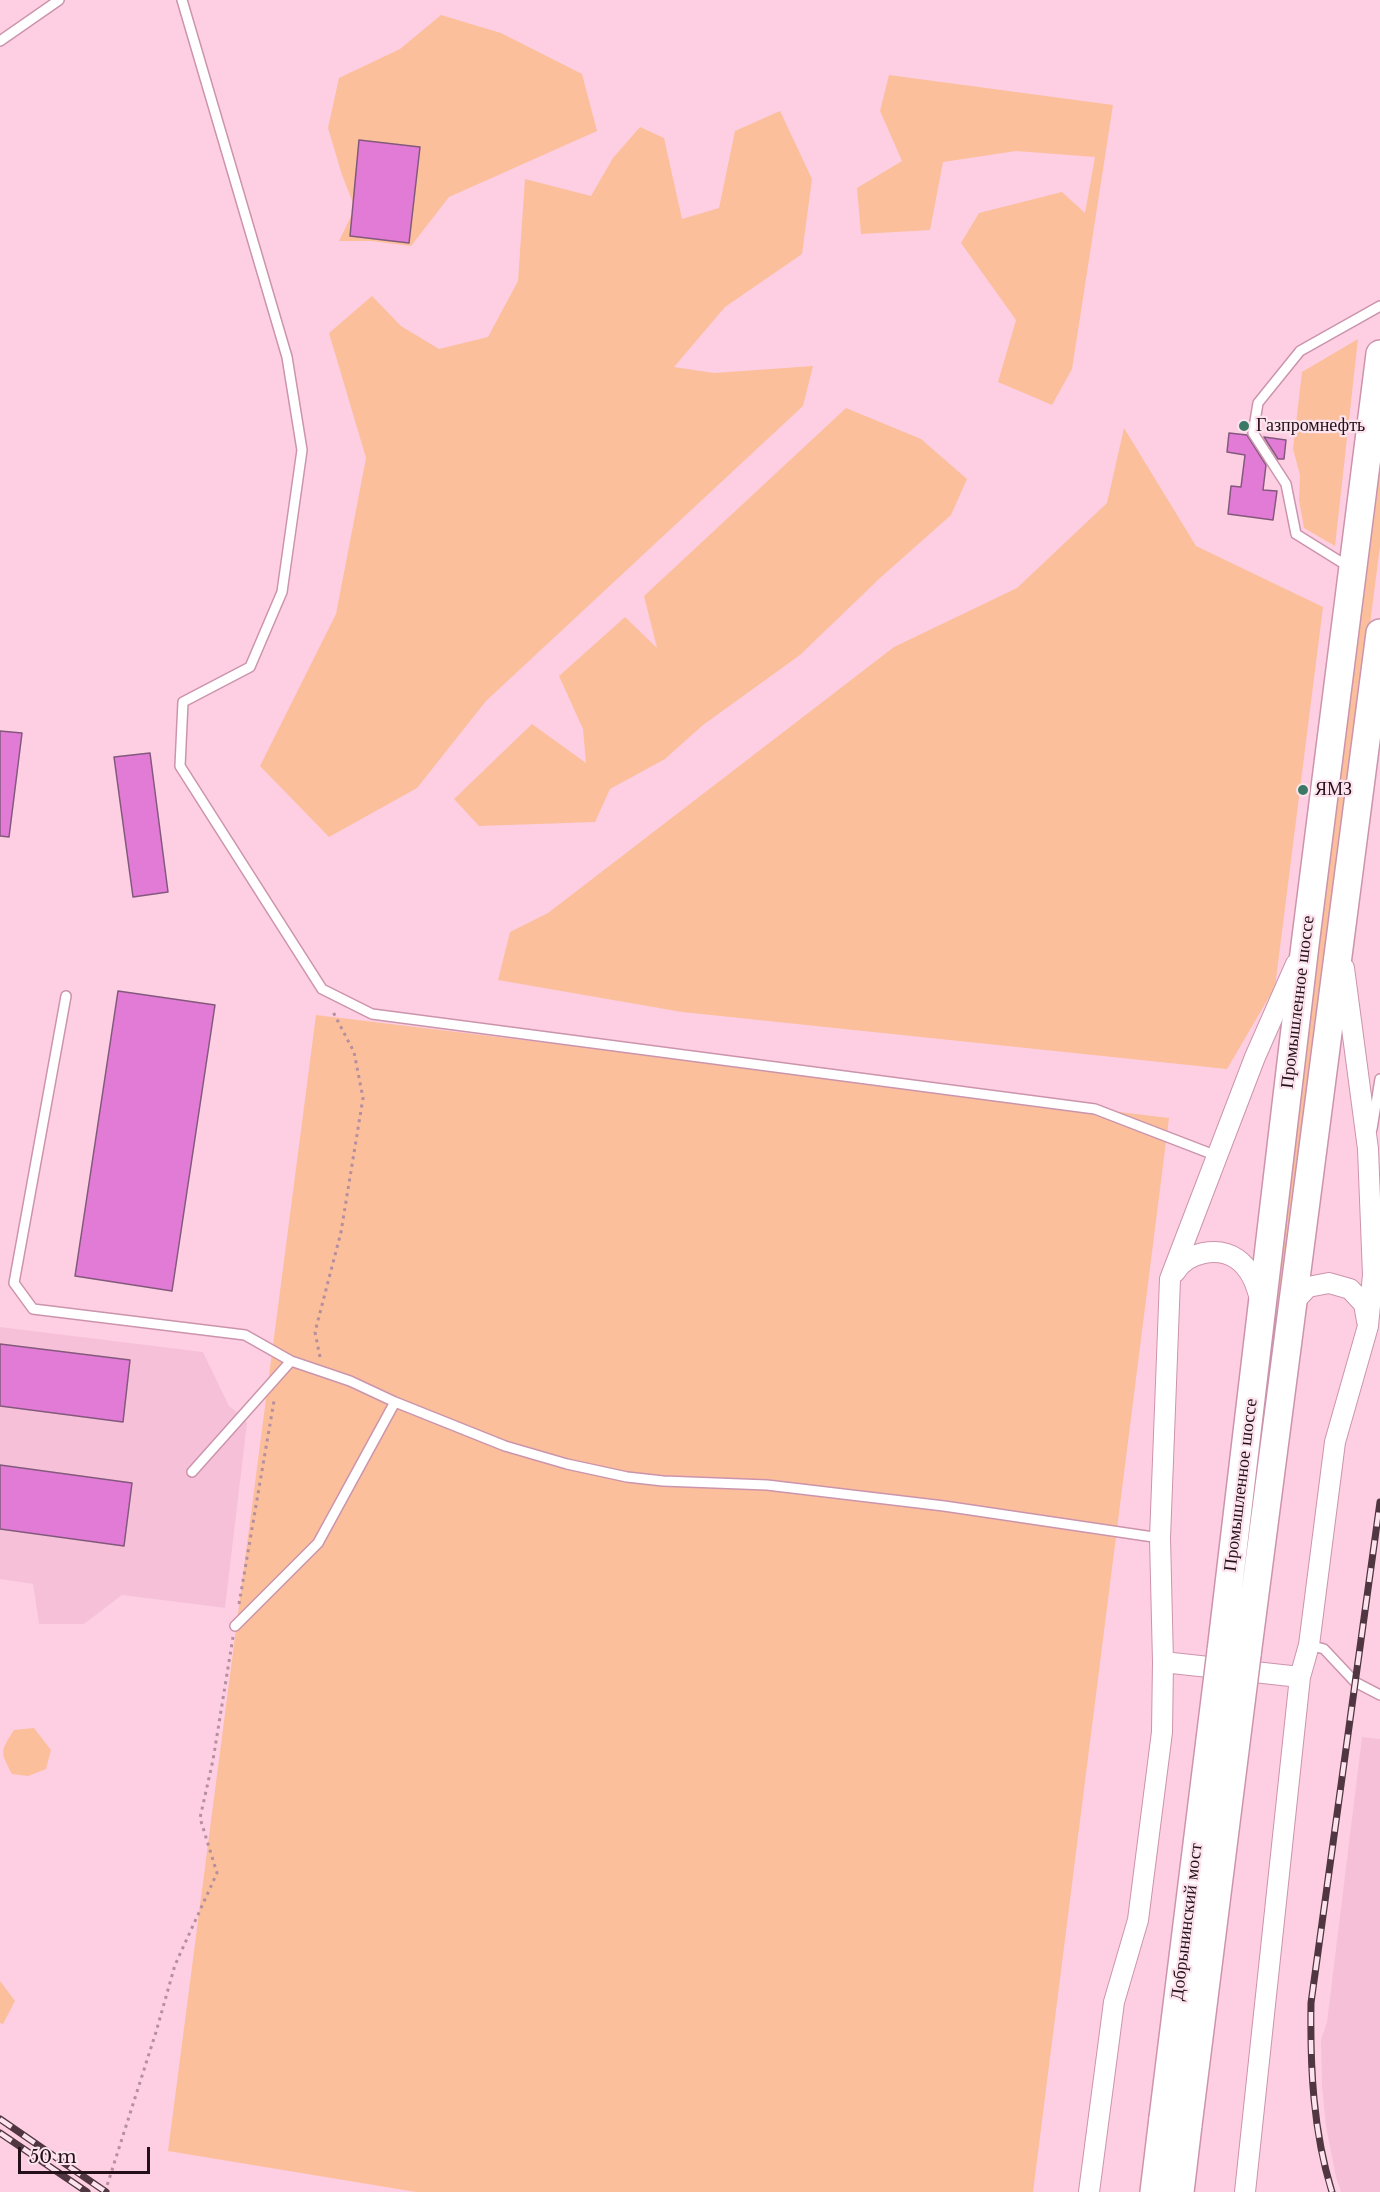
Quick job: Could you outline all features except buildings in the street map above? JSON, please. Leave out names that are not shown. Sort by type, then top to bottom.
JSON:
[{"type":"main road","name":"Промышленное шоссе","points":[[1234,1653],[1262,1304],[1380,354]]},
{"type":"main road","name":"Промышленное шоссе","points":[[1234,1653],[1291,1305],[1341,946],[1380,633]]},
{"type":"main road","name":"Добрынинский мост","points":[[1154,2192],[1234,1653]]},
{"type":"main road","name":"Добрынинский мост","points":[[1180,2192],[1234,1653]]},
{"type":"street","points":[[1089,2192],[1114,2002],[1138,1920],[1162,1732],[1160,1538],[1170,1279],[1255,1057],[1305,945]]},
{"type":"street","points":[[1245,2192],[1300,1677],[1309,1645],[1335,1442],[1368,1326],[1373,1275],[1368,1149],[1341,946]]},
{"type":"street","points":[[1170,1279],[1179,1264],[1193,1256],[1207,1252],[1223,1253],[1238,1259],[1254,1278],[1262,1304]]},
{"type":"street","points":[[1291,1305],[1308,1287],[1329,1283],[1350,1289],[1364,1304],[1368,1326]]},
{"type":"street","points":[[1163,1662],[1300,1677]]},
{"type":"lane","points":[[0,41],[59,0]]},
{"type":"lane","points":[[182,0],[287,357],[302,450],[282,592],[250,667],[183,702],[180,766],[322,989],[372,1014],[1095,1109],[1217,1156]]},
{"type":"lane","points":[[1353,569],[1296,534],[1287,484],[1253,433],[1258,403],[1300,351],[1380,306]]},
{"type":"lane","points":[[66,996],[14,1283],[33,1309],[245,1335],[291,1361],[323,1371],[505,1446],[567,1464],[627,1477],[663,1481],[767,1485],[920,1503],[1160,1538]]},
{"type":"lane","points":[[1368,1149],[1380,1079]]},
{"type":"lane","points":[[192,1472],[291,1361]]},
{"type":"lane","points":[[235,1626],[318,1544],[395,1402]]},
{"type":"lane","points":[[1309,1645],[1324,1649],[1355,1682],[1380,1695]]},
{"type":"path","points":[[322,989],[354,1052],[363,1098],[341,1232],[315,1332],[323,1371]]},
{"type":"path","points":[[105,2192],[175,1965],[217,1873],[200,1818],[213,1760],[279,1375]]},
{"type":"shaded area","points":[[441,15],[501,33],[582,74],[597,131],[449,197],[411,246],[371,241],[339,241],[355,208],[328,128],[339,78],[400,49]]},
{"type":"shaded area","points":[[889,75],[1113,105],[1072,369],[1052,405],[998,382],[1016,320],[961,243],[979,213],[1062,192],[1085,213],[1095,157],[1016,151],[943,162],[930,230],[861,234],[857,188],[902,161],[880,111]]},
{"type":"shaded area","points":[[780,111],[812,179],[802,254],[725,307],[674,367],[714,373],[813,366],[803,406],[486,701],[417,788],[329,837],[260,766],[336,614],[366,458],[329,333],[372,296],[401,326],[439,349],[488,337],[518,281],[525,179],[591,196],[613,158],[640,127],[664,138],[682,219],[719,208],[735,131]]},
{"type":"shaded area","points":[[1358,339],[1335,546],[1304,528],[1299,500],[1300,475],[1293,449],[1302,372]]},
{"type":"shaded area","points":[[846,408],[921,439],[967,479],[951,515],[880,578],[800,655],[703,725],[665,759],[610,789],[595,822],[479,826],[454,799],[532,724],[586,763],[583,729],[559,676],[625,617],[657,648],[644,596]]},
{"type":"shaded area","points":[[1124,428],[1196,546],[1323,607],[1275,987],[1227,1069],[682,1012],[498,980],[510,932],[548,913],[894,647],[1017,588],[1107,503]]},
{"type":"shaded area","points":[[1380,459],[1380,546],[1294,1217],[1275,1315],[1282,1216]]},
{"type":"shaded area","points":[[316,1015],[1169,1118],[1033,2192],[416,2192],[168,2151]]},
{"type":"shaded area","points":[[0,1327],[203,1352],[229,1406],[247,1423],[225,1608],[122,1595],[84,1624],[39,1624],[33,1584],[0,1579]]},
{"type":"shaded area","points":[[34,1728],[51,1750],[46,1769],[28,1776],[12,1774],[3,1752],[6,1743],[14,1730]]},
{"type":"shaded area","points":[[1362,1737],[1380,1739],[1380,2192],[1341,2192],[1326,2127],[1321,2040],[1327,2022]]},
{"type":"shaded area","points":[[0,1981],[15,2001],[3,2024],[0,2023]]},
{"type":"railway","points":[[1332,2192],[1321,2146],[1314,2099],[1311,2003],[1380,1502]]},
{"type":"railway","points":[[0,2119],[106,2192]]},
{"type":"railway","points":[[0,2133],[87,2192]]},
{"type":"place","name":"Газпромнефть","points":[[1244,426]]},
{"type":"place","name":"ЯМЗ","points":[[1303,790]]}]
